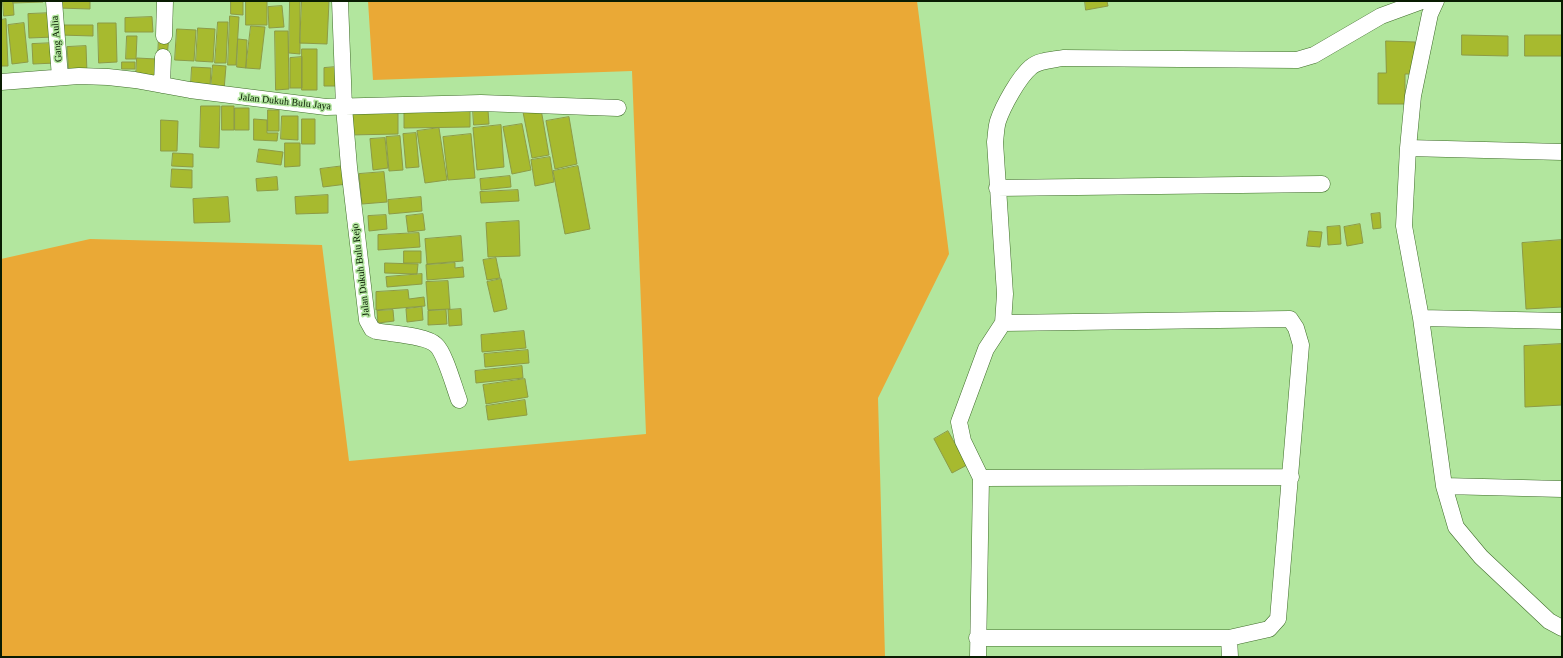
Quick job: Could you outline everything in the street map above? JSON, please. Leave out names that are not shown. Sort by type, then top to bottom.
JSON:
[{"type":"street","name":"Gang Aulia","points":[[54,1],[60,77]]},
{"type":"street","points":[[164,36],[165,1]]},
{"type":"street","points":[[340,1],[344,107]]},
{"type":"street","points":[[978,657],[977,638],[981,478],[968,455],[959,422],[986,349],[1003,323],[1005,294],[995,142],[998,121],[1007,102],[1031,67],[1043,61],[1063,58],[1297,60],[1314,55],[1381,16],[1422,1]]},
{"type":"street","points":[[1436,1],[1430,14],[1419,63],[1408,148],[1404,226],[1421,318],[1444,486],[1456,527],[1481,557],[1548,621],[1562,628]]},
{"type":"street","points":[[162,85],[163,57]]},
{"type":"street","name":"Jalan Dukuh Bulu Jaya","points":[[1,82],[60,77],[108,77],[190,90],[326,107],[481,103],[618,108]]},
{"type":"street","name":"Jalan Dukuh Bulu Rejo","points":[[344,107],[349,167],[367,320],[369,325],[376,331],[426,340],[436,345],[442,355],[459,400]]},
{"type":"street","points":[[1408,148],[1562,152]]},
{"type":"street","points":[[997,188],[1322,184]]},
{"type":"street","points":[[1421,318],[1562,321]]},
{"type":"street","points":[[977,638],[1229,638],[1269,629],[1278,619],[1291,477],[1301,345],[1296,328],[1290,319],[1003,323]]},
{"type":"street","points":[[981,478],[1291,477]]},
{"type":"street","points":[[1444,486],[1562,489]]},
{"type":"street","points":[[1229,638],[1230,657]]},
{"type":"shaded area","points":[[368,1],[917,1],[949,254],[878,398],[885,657],[1,657],[1,259],[90,239],[322,245],[349,461],[646,434],[632,71],[373,80]]},
{"type":"building","points":[[3,1],[13,1],[14,15],[4,16]]},
{"type":"building","points":[[13,1],[43,1],[43,2],[13,3]]},
{"type":"building","points":[[58,1],[90,1],[90,9],[58,8]]},
{"type":"building","points":[[231,1],[243,1],[243,15],[231,14]]},
{"type":"building","points":[[246,1],[267,1],[267,25],[246,25]]},
{"type":"building","points":[[290,1],[300,1],[300,54],[289,53]]},
{"type":"building","points":[[302,1],[329,1],[327,44],[300,43]]},
{"type":"building","points":[[1085,1],[1107,1],[1108,6],[1086,10]]},
{"type":"building","points":[[282,6],[284,27],[269,28],[268,7]]},
{"type":"building","points":[[53,13],[54,37],[29,38],[28,14]]},
{"type":"building","points":[[230,16],[239,17],[236,65],[228,65]]},
{"type":"building","points":[[152,17],[153,32],[125,32],[125,18]]},
{"type":"building","points":[[6,19],[8,66],[1,66],[1,20]]},
{"type":"building","points":[[218,22],[228,22],[226,63],[215,63]]},
{"type":"building","points":[[24,23],[28,62],[12,64],[8,25]]},
{"type":"building","points":[[98,23],[116,23],[117,62],[99,63]]},
{"type":"building","points":[[60,25],[93,25],[93,36],[60,35]]},
{"type":"building","points":[[251,26],[265,27],[260,69],[246,68]]},
{"type":"building","points":[[198,28],[215,29],[213,62],[196,61]]},
{"type":"building","points":[[177,29],[196,30],[194,61],[175,60]]},
{"type":"building","points":[[275,31],[288,31],[289,89],[276,90]]},
{"type":"building","points":[[1462,35],[1508,36],[1508,56],[1462,55]]},
{"type":"building","points":[[1525,35],[1562,35],[1562,56],[1525,56]]},
{"type":"building","points":[[127,36],[137,36],[136,59],[126,59]]},
{"type":"building","points":[[159,36],[169,36],[167,57],[158,57]]},
{"type":"building","points":[[238,39],[247,40],[246,68],[237,67]]},
{"type":"building","points":[[1386,41],[1415,42],[1414,74],[1405,74],[1405,104],[1378,104],[1378,73],[1386,73]]},
{"type":"building","points":[[55,43],[56,63],[33,64],[32,44]]},
{"type":"building","points":[[86,46],[87,73],[69,74],[67,47]]},
{"type":"building","points":[[302,49],[317,49],[317,90],[302,90]]},
{"type":"building","points":[[302,57],[302,88],[290,88],[290,58]]},
{"type":"building","points":[[137,58],[156,59],[156,80],[136,79]]},
{"type":"building","points":[[122,62],[135,62],[135,69],[122,69]]},
{"type":"building","points":[[213,65],[226,66],[224,90],[211,89]]},
{"type":"building","points":[[192,67],[211,68],[210,86],[191,84]]},
{"type":"building","points":[[336,67],[336,86],[324,86],[324,68]]},
{"type":"building","points":[[201,106],[220,106],[219,148],[200,147]]},
{"type":"building","points":[[222,106],[234,106],[234,130],[222,130]]},
{"type":"building","points":[[235,108],[249,108],[249,130],[235,130]]},
{"type":"building","points":[[541,109],[549,155],[532,158],[523,112]]},
{"type":"building","points":[[268,110],[279,110],[279,131],[268,131]]},
{"type":"building","points":[[470,110],[470,127],[404,128],[404,111]]},
{"type":"building","points":[[473,110],[488,110],[489,124],[474,125]]},
{"type":"building","points":[[398,112],[398,134],[349,135],[348,113]]},
{"type":"building","points":[[282,116],[298,116],[298,140],[281,139]]},
{"type":"building","points":[[569,117],[577,164],[555,169],[546,121]]},
{"type":"building","points":[[254,119],[267,120],[267,133],[278,133],[277,141],[254,140]]},
{"type":"building","points":[[302,119],[315,119],[315,144],[302,144]]},
{"type":"building","points":[[161,120],[178,121],[177,151],[161,151]]},
{"type":"building","points":[[522,124],[531,170],[512,174],[503,127]]},
{"type":"building","points":[[501,125],[504,167],[477,170],[473,128]]},
{"type":"building","points":[[439,128],[447,180],[425,183],[417,131]]},
{"type":"building","points":[[416,133],[419,167],[406,168],[403,134]]},
{"type":"building","points":[[471,134],[475,178],[448,180],[443,137]]},
{"type":"building","points":[[400,136],[403,170],[389,171],[386,137]]},
{"type":"building","points":[[385,138],[388,168],[373,170],[370,139]]},
{"type":"building","points":[[285,143],[300,143],[300,166],[285,167]]},
{"type":"building","points":[[259,149],[283,152],[281,165],[257,162]]},
{"type":"building","points":[[173,153],[193,154],[193,167],[172,166]]},
{"type":"building","points":[[550,157],[554,182],[535,186],[531,160]]},
{"type":"building","points":[[344,166],[347,184],[323,187],[320,169]]},
{"type":"building","points":[[578,166],[590,229],[565,234],[553,171]]},
{"type":"building","points":[[172,169],[192,170],[192,188],[171,187]]},
{"type":"building","points":[[384,172],[387,202],[362,204],[359,174]]},
{"type":"building","points":[[510,176],[511,187],[481,190],[480,179]]},
{"type":"building","points":[[277,177],[278,190],[257,191],[256,179]]},
{"type":"building","points":[[518,190],[519,201],[481,203],[480,192]]},
{"type":"building","points":[[328,195],[328,213],[296,214],[295,197]]},
{"type":"building","points":[[228,197],[230,222],[194,223],[193,199]]},
{"type":"building","points":[[421,197],[422,211],[389,214],[388,200]]},
{"type":"building","points":[[1380,213],[1381,228],[1373,229],[1371,214]]},
{"type":"building","points":[[423,214],[425,230],[408,232],[406,216]]},
{"type":"building","points":[[386,215],[387,229],[369,231],[368,216]]},
{"type":"building","points":[[519,221],[520,256],[488,257],[486,223]]},
{"type":"building","points":[[1360,224],[1363,243],[1347,246],[1344,227]]},
{"type":"building","points":[[1340,226],[1341,244],[1328,245],[1327,227]]},
{"type":"building","points":[[1309,231],[1322,232],[1320,247],[1307,246]]},
{"type":"building","points":[[419,233],[420,247],[378,250],[378,235]]},
{"type":"building","points":[[461,236],[463,261],[427,264],[425,239]]},
{"type":"building","points":[[1562,240],[1562,307],[1526,309],[1522,243]]},
{"type":"building","points":[[404,251],[421,251],[421,263],[404,263]]},
{"type":"building","points":[[496,258],[500,278],[487,280],[483,260]]},
{"type":"building","points":[[385,263],[418,264],[417,274],[385,273]]},
{"type":"building","points":[[455,263],[455,268],[463,267],[464,277],[427,280],[426,265]]},
{"type":"building","points":[[422,274],[422,284],[387,287],[386,277]]},
{"type":"building","points":[[501,279],[507,309],[494,312],[487,282]]},
{"type":"building","points":[[448,281],[450,309],[428,310],[426,282]]},
{"type":"building","points":[[408,290],[409,299],[424,297],[425,306],[376,310],[376,292]]},
{"type":"building","points":[[422,307],[423,320],[407,322],[406,309]]},
{"type":"building","points":[[461,309],[462,325],[449,326],[448,310]]},
{"type":"building","points":[[393,310],[394,321],[378,323],[377,311]]},
{"type":"building","points":[[446,310],[447,324],[428,325],[428,311]]},
{"type":"building","points":[[524,331],[526,348],[482,352],[481,335]]},
{"type":"building","points":[[1562,344],[1562,405],[1525,407],[1524,346]]},
{"type":"building","points":[[528,350],[529,363],[485,367],[484,354]]},
{"type":"building","points":[[522,366],[523,378],[476,383],[475,371]]},
{"type":"building","points":[[525,379],[528,397],[486,404],[483,385]]},
{"type":"building","points":[[525,400],[527,415],[488,420],[486,406]]},
{"type":"building","points":[[948,431],[967,465],[952,473],[934,439]]}]
